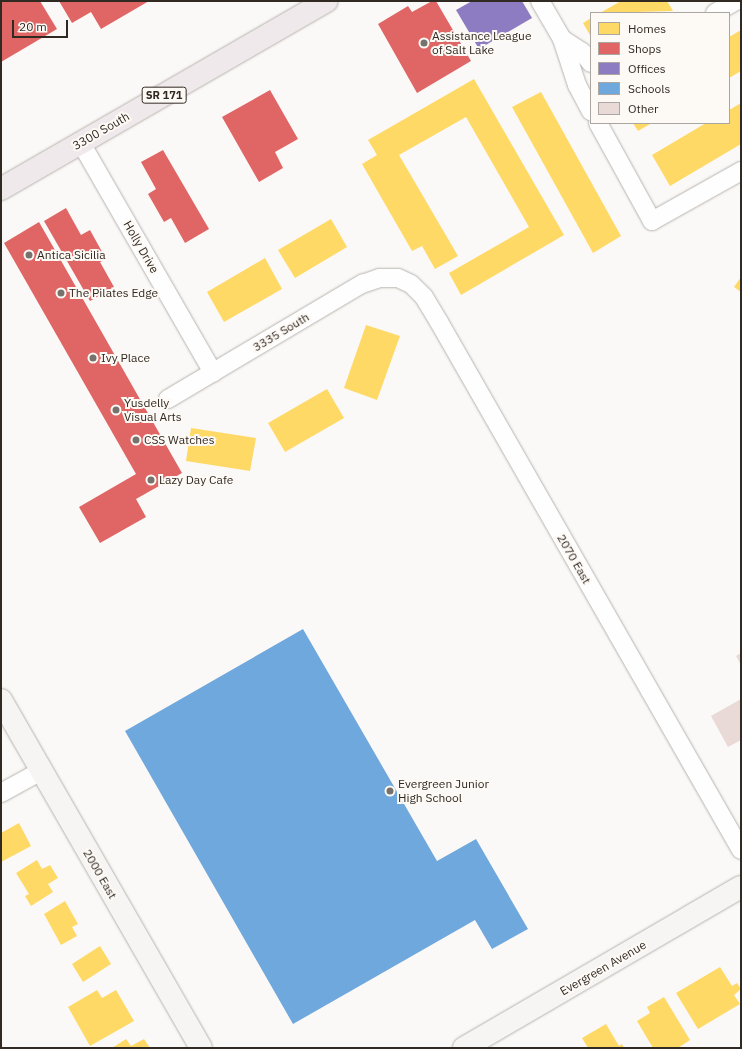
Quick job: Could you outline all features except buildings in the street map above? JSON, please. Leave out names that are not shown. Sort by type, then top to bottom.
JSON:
[{"type":"main road","name":"3300 South","points":[[1,189],[327,1]]},
{"type":"street","points":[[540,1],[562,39],[577,86],[590,109]]},
{"type":"street","points":[[717,12],[736,1]]},
{"type":"street","points":[[562,39],[582,52],[590,62]]},
{"type":"street","points":[[599,124],[652,221],[741,171]]},
{"type":"street","name":"Holly Drive","points":[[81,143],[213,373]]},
{"type":"street","name":"3335 South","points":[[168,399],[362,284],[378,278],[398,278]]},
{"type":"street","name":"2070 East","points":[[398,278],[411,284],[424,298],[439,322],[741,850]]},
{"type":"street","name":"2000 East","points":[[1,700],[201,1048]]},
{"type":"street","points":[[1,794],[41,771]]},
{"type":"street","name":"Evergreen Avenue","points":[[464,1048],[741,887]]},
{"type":"place","name":"Assistance League of Salt Lake","points":[[424,43]]},
{"type":"place","name":"Antica Sicilia","points":[[29,255]]},
{"type":"place","name":"The Pilates Edge","points":[[61,293]]},
{"type":"place","name":"Ivy Place","points":[[93,358]]},
{"type":"place","name":"Yusdelly Visual Arts","points":[[116,410]]},
{"type":"place","name":"CSS Watches","points":[[136,440]]},
{"type":"place","name":"Lazy Day Cafe","points":[[151,480]]},
{"type":"place","name":"Evergreen Junior High School","points":[[390,791]]}]
